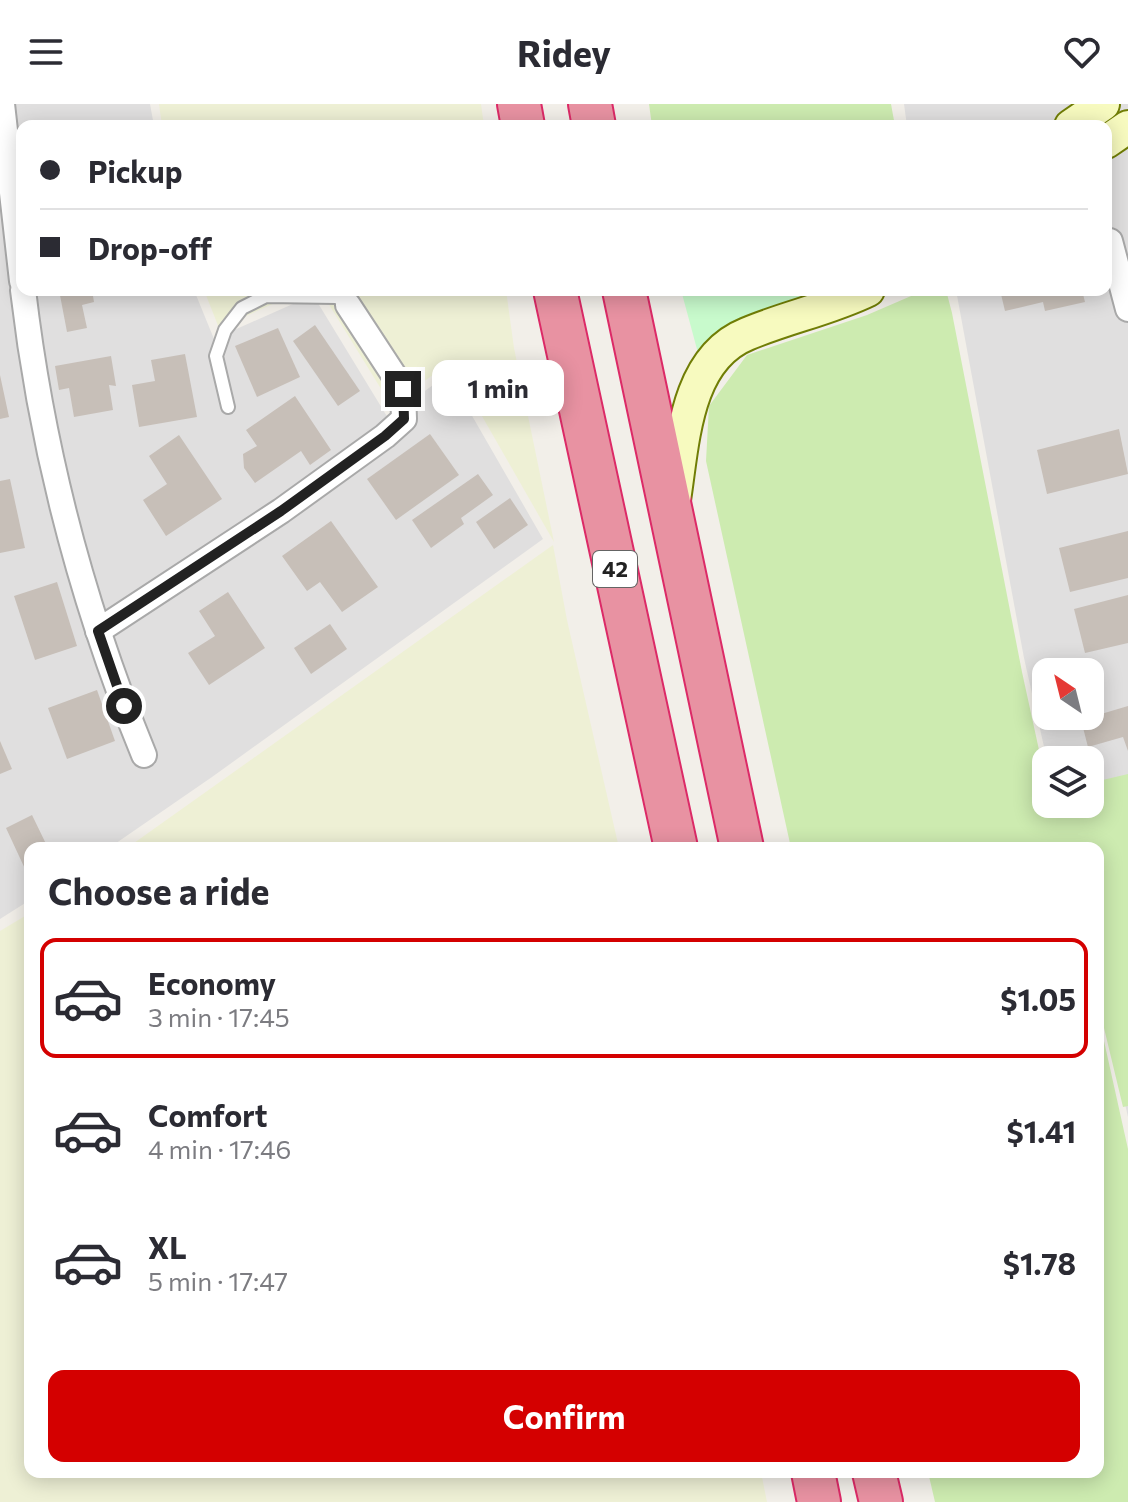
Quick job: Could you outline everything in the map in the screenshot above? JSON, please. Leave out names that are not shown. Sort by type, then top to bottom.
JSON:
[{"type":"highway","name":"42","points":[[556,296],[675,842]]},
{"type":"highway","points":[[625,296],[741,842]]},
{"type":"highway","points":[[814,1478],[819,1502]]},
{"type":"highway","points":[[875,1478],[881,1502]]},
{"type":"street","points":[[2,104],[16,228]]},
{"type":"street","points":[[1112,249],[1128,309]]},
{"type":"street","points":[[24,296],[50,459],[68,536],[114,681],[144,755]]},
{"type":"street","points":[[671,515],[692,401],[701,379],[723,348],[743,335],[854,296]]},
{"type":"street","points":[[98,631],[281,511],[404,419],[403,389],[348,305]]},
{"type":"lane","points":[[228,407],[216,356],[225,330],[242,308],[266,296],[337,297],[348,305]]},
{"type":"shaded area","points":[[0,104],[150,104],[153,120],[16,120],[16,296],[196,296],[214,339],[314,296],[388,418],[448,374],[543,539],[118,842],[24,842],[24,904],[0,919]]},
{"type":"shaded area","points":[[904,104],[1128,104],[1128,1117],[1104,1011],[1104,842],[1097,842],[1093,818],[1104,818],[1104,746],[1044,746],[1040,730],[1104,730],[1104,658],[1032,658],[1032,693],[957,296],[1112,296],[1112,120],[906,120]]},
{"type":"green space","points":[[159,104],[481,104],[483,120],[161,120]]},
{"type":"green space","points":[[649,104],[891,104],[894,120],[651,120]]},
{"type":"green space","points":[[206,296],[291,296],[219,328]]},
{"type":"green space","points":[[324,296],[507,296],[514,348],[554,542],[451,362],[391,405]]},
{"type":"green space","points":[[683,296],[806,296],[736,321],[698,353]]},
{"type":"green space","points":[[911,296],[948,296],[1032,730],[1035,730],[1038,746],[1032,746],[1032,818],[1104,818],[1104,780],[1128,774],[1128,1106],[1123,1107],[1104,1028],[1104,842],[790,842],[706,461],[709,406],[747,355],[867,315]]},
{"type":"green space","points":[[553,545],[618,842],[135,842]]},
{"type":"green space","points":[[24,917],[24,1478],[762,1478],[767,1502],[0,1502],[0,931]]},
{"type":"green space","points":[[1104,1041],[1128,1149],[1128,1502],[935,1502],[929,1478],[1104,1478]]},
{"type":"building","points":[[60,296],[93,296],[94,302],[82,305],[87,328],[67,332]]},
{"type":"building","points":[[1001,296],[1084,296],[1085,302],[1045,311],[1043,302],[1005,311]]},
{"type":"building","points":[[315,325],[360,391],[338,406],[293,341]]},
{"type":"building","points":[[278,328],[300,377],[257,397],[235,346]]},
{"type":"building","points":[[185,354],[197,417],[139,427],[132,385],[155,381],[151,360]]},
{"type":"building","points":[[111,356],[116,386],[109,385],[113,410],[74,417],[69,388],[59,390],[55,366]]},
{"type":"building","points":[[0,375],[9,417],[0,419]]},
{"type":"building","points":[[295,396],[331,450],[310,465],[301,451],[255,483],[244,468],[243,454],[257,446],[246,430]]},
{"type":"building","points":[[1119,429],[1128,474],[1047,494],[1037,450]]},
{"type":"building","points":[[430,434],[459,475],[396,520],[367,479]]},
{"type":"building","points":[[179,435],[222,499],[166,536],[143,500],[167,484],[149,456]]},
{"type":"building","points":[[478,474],[493,495],[461,518],[464,524],[431,548],[412,520]]},
{"type":"building","points":[[10,479],[25,548],[0,553],[0,481]]},
{"type":"building","points":[[510,498],[528,525],[494,549],[476,522]]},
{"type":"building","points":[[331,521],[378,587],[342,612],[320,582],[307,591],[282,556]]},
{"type":"building","points":[[1128,531],[1128,578],[1070,592],[1059,548]]},
{"type":"building","points":[[57,582],[77,646],[35,660],[14,596]]},
{"type":"building","points":[[228,592],[265,648],[209,685],[188,653],[215,636],[199,611]]},
{"type":"building","points":[[1128,595],[1128,643],[1085,653],[1074,609]]},
{"type":"building","points":[[330,624],[347,649],[311,674],[294,648]]},
{"type":"building","points":[[97,690],[115,741],[67,759],[48,708]]},
{"type":"building","points":[[1128,706],[1128,751],[1123,737],[1088,746],[1084,730],[1104,730],[1104,713]]},
{"type":"building","points":[[0,741],[12,769],[0,774]]},
{"type":"building","points":[[32,815],[45,842],[24,842],[24,867],[6,828]]},
{"type":"route","points":[[124,706],[98,631],[281,511],[385,436],[404,419],[403,389]]}]
